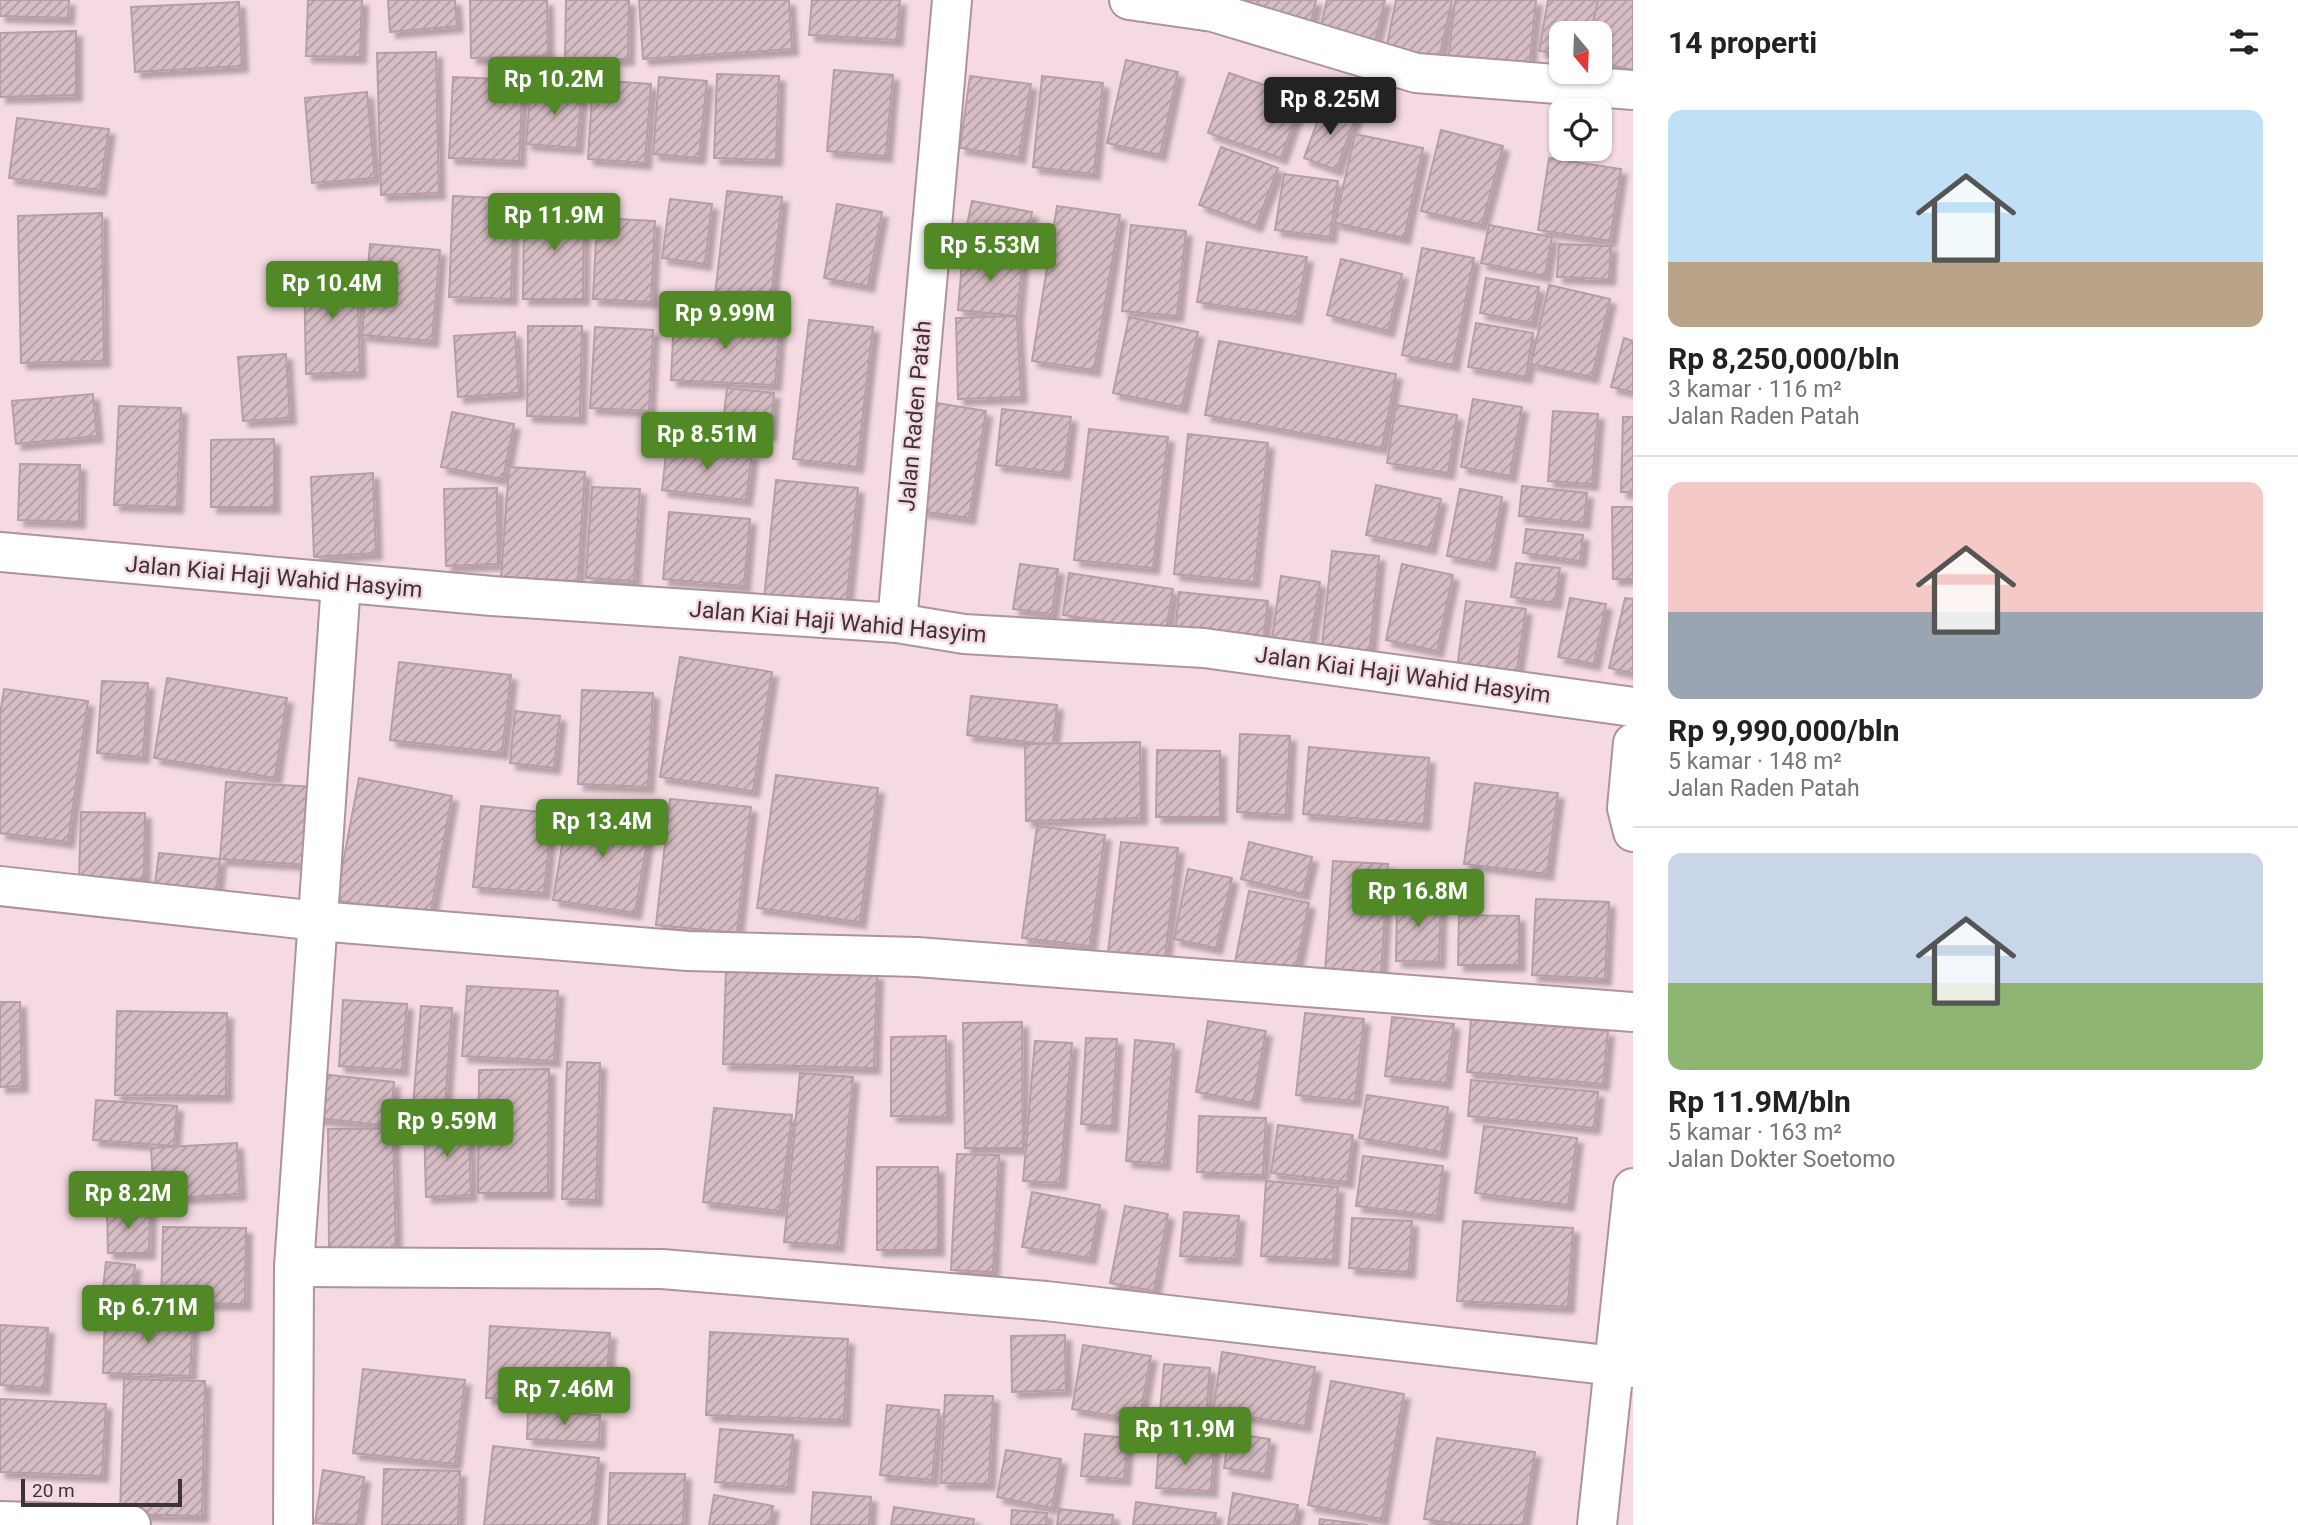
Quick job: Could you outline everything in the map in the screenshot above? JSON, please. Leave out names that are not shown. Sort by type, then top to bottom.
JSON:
[{"type":"street","name":"Jalan Raden Patah","points":[[897,622],[952,0]]},
{"type":"street","points":[[1129,0],[1213,12],[1416,73],[1633,90]]},
{"type":"street","name":"Jalan Kiai Haji Wahid Hasyim","points":[[0,552],[341,583],[897,622],[964,634],[1204,648],[1633,707]]},
{"type":"street","points":[[293,1525],[294,1267],[341,583]]},
{"type":"street","points":[[1633,744],[1627,808],[1633,832]]},
{"type":"street","points":[[0,886],[318,921],[688,951],[917,957],[1633,1012]]},
{"type":"street","points":[[1597,1525],[1623,1367],[1633,1188]]},
{"type":"street","points":[[294,1267],[662,1269],[1046,1301],[1623,1367]]},
{"type":"street","points":[[0,1521],[131,1525]]},
{"type":"building","points":[[0,0],[69,0],[68,18],[0,16]]},
{"type":"building","points":[[308,0],[362,0],[360,57],[306,56]]},
{"type":"building","points":[[388,0],[455,0],[457,26],[390,32]]},
{"type":"building","points":[[470,0],[547,0],[548,56],[471,58]]},
{"type":"building","points":[[566,0],[629,0],[628,59],[565,59]]},
{"type":"building","points":[[639,0],[789,0],[792,49],[643,59]]},
{"type":"building","points":[[812,0],[900,0],[897,40],[809,35]]},
{"type":"building","points":[[1244,0],[1316,0],[1309,30],[1240,15]]},
{"type":"building","points":[[1327,0],[1385,0],[1373,49],[1318,37]]},
{"type":"building","points":[[1396,0],[1452,0],[1438,63],[1385,54]]},
{"type":"building","points":[[1455,0],[1536,0],[1529,71],[1448,63]]},
{"type":"building","points":[[1548,0],[1598,0],[1594,21],[1549,21],[1549,52],[1539,51]]},
{"type":"building","points":[[1598,0],[1633,0],[1633,70],[1612,66],[1612,21],[1594,21]]},
{"type":"building","points":[[239,2],[242,66],[135,72],[131,7]]},
{"type":"building","points":[[76,31],[76,95],[0,97],[0,33]]},
{"type":"building","points":[[436,52],[439,193],[381,195],[377,53]]},
{"type":"building","points":[[1126,60],[1178,72],[1160,155],[1107,143]]},
{"type":"building","points":[[834,70],[893,75],[886,156],[827,151]]},
{"type":"building","points":[[1229,73],[1302,98],[1281,158],[1208,133]]},
{"type":"building","points":[[717,74],[779,76],[776,160],[714,158]]},
{"type":"building","points":[[970,76],[1031,84],[1019,157],[960,148]]},
{"type":"building","points":[[1042,76],[1103,83],[1094,174],[1033,167]]},
{"type":"building","points":[[453,77],[523,80],[519,161],[449,158]]},
{"type":"building","points":[[659,77],[707,81],[699,158],[653,154]]},
{"type":"building","points":[[593,80],[651,84],[645,163],[588,159]]},
{"type":"building","points":[[531,86],[582,89],[577,148],[526,144]]},
{"type":"building","points":[[367,92],[375,178],[312,183],[305,98]]},
{"type":"building","points":[[1324,104],[1356,116],[1336,170],[1304,158]]},
{"type":"building","points":[[17,118],[109,129],[100,190],[9,178]]},
{"type":"building","points":[[1441,130],[1503,146],[1482,225],[1421,211]]},
{"type":"building","points":[[1355,134],[1423,148],[1404,238],[1335,223]]},
{"type":"building","points":[[1221,147],[1278,168],[1256,226],[1199,205]]},
{"type":"building","points":[[1549,158],[1549,161],[1569,161],[1621,169],[1610,241],[1538,230]]},
{"type":"building","points":[[1284,174],[1338,181],[1330,237],[1275,230]]},
{"type":"building","points":[[727,191],[782,197],[771,300],[715,295]]},
{"type":"building","points":[[453,196],[514,199],[511,299],[449,297]]},
{"type":"building","points":[[670,199],[712,204],[705,264],[662,258]]},
{"type":"building","points":[[972,201],[1032,212],[1023,256],[963,244]]},
{"type":"building","points":[[837,204],[882,212],[868,286],[824,278]]},
{"type":"building","points":[[524,206],[584,206],[583,299],[523,299]]},
{"type":"building","points":[[1057,206],[1120,215],[1094,370],[1032,361]]},
{"type":"building","points":[[102,213],[104,361],[21,363],[18,216]]},
{"type":"building","points":[[597,218],[655,221],[651,302],[593,299]]},
{"type":"building","points":[[1131,225],[1186,231],[1177,316],[1122,311]]},
{"type":"building","points":[[1489,225],[1552,237],[1545,276],[1481,263]]},
{"type":"building","points":[[1207,242],[1307,257],[1296,317],[1197,302]]},
{"type":"building","points":[[370,244],[440,250],[432,341],[362,335]]},
{"type":"building","points":[[1559,244],[1611,246],[1609,279],[1557,277]]},
{"type":"building","points":[[1422,248],[1474,258],[1453,365],[1402,355]]},
{"type":"building","points":[[963,251],[1023,256],[1017,316],[958,310]]},
{"type":"building","points":[[1341,259],[1402,274],[1388,331],[1327,315]]},
{"type":"building","points":[[357,267],[360,372],[306,374],[304,269]]},
{"type":"building","points":[[1486,278],[1539,287],[1532,323],[1480,313]]},
{"type":"building","points":[[1549,285],[1610,299],[1592,377],[1531,364]]},
{"type":"building","points":[[1017,316],[1021,397],[958,399],[956,318]]},
{"type":"building","points":[[674,317],[780,323],[775,385],[671,380]]},
{"type":"building","points":[[1129,317],[1198,332],[1182,407],[1113,393]]},
{"type":"building","points":[[809,320],[873,327],[857,467],[793,459]]},
{"type":"building","points":[[1476,323],[1533,333],[1526,377],[1468,367]]},
{"type":"building","points":[[528,326],[582,326],[580,418],[527,416]]},
{"type":"building","points":[[595,327],[653,330],[649,411],[590,408]]},
{"type":"building","points":[[515,332],[519,393],[458,397],[454,336]]},
{"type":"building","points":[[1624,338],[1633,341],[1633,392],[1611,387]]},
{"type":"building","points":[[1219,341],[1396,374],[1382,448],[1205,415]]},
{"type":"building","points":[[286,354],[290,418],[243,421],[238,357]]},
{"type":"building","points":[[727,388],[774,393],[770,435],[722,430]]},
{"type":"building","points":[[93,394],[97,436],[16,444],[12,401]]},
{"type":"building","points":[[1473,399],[1522,407],[1510,476],[1461,467]]},
{"type":"building","points":[[937,403],[986,411],[969,518],[920,511]]},
{"type":"building","points":[[1396,405],[1457,415],[1448,473],[1387,463]]},
{"type":"building","points":[[119,406],[181,408],[177,507],[114,505]]},
{"type":"building","points":[[1002,409],[1071,417],[1064,473],[996,465]]},
{"type":"building","points":[[1553,411],[1598,414],[1592,484],[1548,481]]},
{"type":"building","points":[[452,412],[514,424],[503,479],[441,467]]},
{"type":"building","points":[[1623,417],[1633,417],[1633,492],[1621,492]]},
{"type":"building","points":[[1089,429],[1168,437],[1153,568],[1074,560]]},
{"type":"building","points":[[1188,434],[1268,443],[1254,582],[1174,574]]},
{"type":"building","points":[[274,439],[274,507],[211,507],[211,440]]},
{"type":"building","points":[[667,445],[752,454],[746,500],[662,490]]},
{"type":"building","points":[[20,464],[80,465],[79,522],[18,520]]},
{"type":"building","points":[[509,467],[585,472],[578,581],[501,577]]},
{"type":"building","points":[[373,473],[376,553],[314,557],[311,477]]},
{"type":"building","points":[[776,480],[858,488],[846,607],[764,599]]},
{"type":"building","points":[[1376,485],[1441,499],[1430,548],[1366,535]]},
{"type":"building","points":[[1522,486],[1587,493],[1584,523],[1519,516]]},
{"type":"building","points":[[592,487],[640,489],[634,581],[586,578]]},
{"type":"building","points":[[497,488],[498,564],[446,566],[444,489]]},
{"type":"building","points":[[1460,489],[1502,497],[1490,564],[1447,556]]},
{"type":"building","points":[[1612,507],[1633,507],[1633,579],[1613,579]]},
{"type":"building","points":[[669,512],[750,519],[744,586],[663,579]]},
{"type":"building","points":[[1526,529],[1583,535],[1580,561],[1523,553]]},
{"type":"building","points":[[1332,551],[1379,556],[1369,659],[1321,655]]},
{"type":"building","points":[[1516,563],[1560,568],[1555,603],[1511,597]]},
{"type":"building","points":[[1020,564],[1058,569],[1052,614],[1013,609]]},
{"type":"building","points":[[1402,564],[1453,575],[1437,651],[1386,640]]},
{"type":"building","points":[[1069,573],[1173,589],[1166,631],[1063,615]]},
{"type":"building","points":[[1281,576],[1320,582],[1309,650],[1271,645]]},
{"type":"building","points":[[1179,592],[1268,601],[1263,643],[1175,635]]},
{"type":"building","points":[[1570,598],[1606,604],[1594,664],[1558,657]]},
{"type":"building","points":[[1625,598],[1633,599],[1633,673],[1609,668]]},
{"type":"building","points":[[1466,601],[1526,609],[1515,684],[1456,676]]},
{"type":"building","points":[[680,657],[772,672],[753,791],[660,777]]},
{"type":"building","points":[[399,662],[511,675],[502,753],[390,740]]},
{"type":"building","points":[[167,678],[287,698],[275,778],[154,758]]},
{"type":"building","points":[[102,681],[148,683],[143,757],[97,753]]},
{"type":"building","points":[[4,689],[88,701],[68,842],[0,833],[0,715]]},
{"type":"building","points":[[582,690],[653,693],[648,787],[578,784]]},
{"type":"building","points":[[971,696],[1057,705],[1053,745],[967,735]]},
{"type":"building","points":[[515,711],[560,716],[554,768],[510,763]]},
{"type":"building","points":[[1240,734],[1290,736],[1286,815],[1237,812]]},
{"type":"building","points":[[1140,742],[1141,818],[1026,821],[1025,744]]},
{"type":"building","points":[[1309,747],[1429,758],[1424,824],[1303,814]]},
{"type":"building","points":[[1157,750],[1220,751],[1220,817],[1156,817]]},
{"type":"building","points":[[776,775],[878,788],[860,922],[757,908]]},
{"type":"building","points":[[359,778],[452,796],[430,917],[336,900]]},
{"type":"building","points":[[226,782],[316,787],[311,865],[220,859]]},
{"type":"building","points":[[1475,783],[1558,793],[1547,874],[1464,864]]},
{"type":"building","points":[[670,799],[751,807],[737,933],[656,925]]},
{"type":"building","points":[[569,804],[651,819],[635,913],[553,900]]},
{"type":"building","points":[[481,806],[552,813],[544,893],[473,887]]},
{"type":"building","points":[[81,812],[145,813],[144,879],[79,878]]},
{"type":"building","points":[[1037,826],[1105,835],[1090,946],[1022,938]]},
{"type":"building","points":[[1121,842],[1178,848],[1165,958],[1108,952]]},
{"type":"building","points":[[1249,842],[1312,857],[1303,894],[1241,879]]},
{"type":"building","points":[[159,853],[220,859],[216,898],[154,891]]},
{"type":"building","points":[[1333,861],[1388,864],[1381,975],[1325,971]]},
{"type":"building","points":[[1188,869],[1232,878],[1216,948],[1174,939]]},
{"type":"building","points":[[1249,891],[1309,903],[1295,973],[1235,962]]},
{"type":"building","points":[[1397,897],[1441,897],[1439,962],[1396,961]]},
{"type":"building","points":[[1536,899],[1609,902],[1605,979],[1532,975]]},
{"type":"building","points":[[1459,915],[1519,916],[1519,965],[1458,965]]},
{"type":"building","points":[[726,969],[877,974],[874,1068],[723,1064]]},
{"type":"building","points":[[467,986],[558,991],[554,1061],[462,1056]]},
{"type":"building","points":[[343,1000],[407,1004],[402,1070],[339,1066]]},
{"type":"building","points":[[0,1002],[20,1002],[22,1086],[0,1087]]},
{"type":"building","points":[[421,1006],[452,1008],[445,1108],[413,1106]]},
{"type":"building","points":[[117,1011],[227,1013],[226,1096],[115,1095]]},
{"type":"building","points":[[1305,1013],[1364,1019],[1355,1101],[1296,1095]]},
{"type":"building","points":[[1392,1017],[1454,1024],[1446,1083],[1385,1076]]},
{"type":"building","points":[[1471,1019],[1608,1031],[1603,1084],[1467,1072]]},
{"type":"building","points":[[1208,1021],[1266,1031],[1253,1103],[1196,1092]]},
{"type":"building","points":[[1022,1022],[1023,1148],[965,1148],[963,1023]]},
{"type":"building","points":[[946,1036],[947,1117],[891,1116],[891,1037]]},
{"type":"building","points":[[1086,1038],[1117,1039],[1112,1126],[1081,1124]]},
{"type":"building","points":[[1135,1040],[1174,1044],[1164,1164],[1126,1161]]},
{"type":"building","points":[[1035,1041],[1072,1043],[1060,1183],[1023,1181]]},
{"type":"building","points":[[567,1062],[600,1063],[596,1200],[562,1199]]},
{"type":"building","points":[[549,1069],[548,1193],[478,1193],[479,1070]]},
{"type":"building","points":[[800,1073],[853,1077],[838,1246],[784,1242]]},
{"type":"building","points":[[320,1074],[394,1082],[390,1126],[314,1118]]},
{"type":"building","points":[[1471,1080],[1598,1092],[1594,1128],[1468,1116]]},
{"type":"building","points":[[1367,1095],[1448,1107],[1441,1152],[1359,1138]]},
{"type":"building","points":[[96,1100],[177,1106],[174,1146],[93,1140]]},
{"type":"building","points":[[714,1108],[792,1115],[780,1211],[703,1202]]},
{"type":"building","points":[[1199,1116],[1266,1118],[1263,1175],[1197,1172]]},
{"type":"building","points":[[469,1121],[471,1195],[426,1197],[424,1123]]},
{"type":"building","points":[[1278,1125],[1353,1135],[1347,1182],[1271,1173]]},
{"type":"building","points":[[1484,1126],[1577,1138],[1568,1205],[1475,1193]]},
{"type":"building","points":[[328,1129],[393,1129],[396,1248],[329,1249]]},
{"type":"building","points":[[237,1143],[240,1194],[154,1199],[151,1148]]},
{"type":"building","points":[[957,1154],[999,1155],[993,1272],[951,1270]]},
{"type":"building","points":[[1363,1156],[1443,1166],[1437,1216],[1356,1206]]},
{"type":"building","points":[[877,1167],[938,1167],[938,1250],[877,1250]]},
{"type":"building","points":[[1266,1181],[1338,1187],[1333,1260],[1261,1256]]},
{"type":"building","points":[[1032,1192],[1100,1205],[1090,1258],[1022,1247]]},
{"type":"building","points":[[1125,1206],[1168,1214],[1154,1291],[1110,1283]]},
{"type":"building","points":[[107,1209],[150,1210],[149,1253],[108,1253]]},
{"type":"building","points":[[1184,1212],[1239,1216],[1235,1259],[1180,1256]]},
{"type":"building","points":[[1352,1218],[1412,1221],[1409,1272],[1349,1268]]},
{"type":"building","points":[[1463,1221],[1573,1228],[1568,1307],[1457,1301]]},
{"type":"building","points":[[163,1227],[246,1228],[245,1304],[161,1303]]},
{"type":"building","points":[[106,1262],[135,1265],[130,1308],[101,1305]]},
{"type":"building","points":[[105,1315],[193,1318],[190,1376],[103,1373]]},
{"type":"building","points":[[0,1325],[48,1328],[44,1388],[0,1385]]},
{"type":"building","points":[[490,1326],[610,1333],[605,1404],[486,1398]]},
{"type":"building","points":[[710,1332],[848,1339],[844,1420],[706,1415]]},
{"type":"building","points":[[1065,1335],[1066,1390],[1012,1392],[1011,1336]]},
{"type":"building","points":[[1083,1345],[1151,1356],[1139,1420],[1072,1409]]},
{"type":"building","points":[[1222,1352],[1315,1367],[1305,1426],[1213,1411]]},
{"type":"building","points":[[1164,1364],[1210,1368],[1205,1427],[1159,1424]]},
{"type":"building","points":[[363,1369],[465,1380],[455,1464],[353,1453]]},
{"type":"building","points":[[124,1379],[205,1381],[202,1516],[120,1514]]},
{"type":"building","points":[[1331,1381],[1404,1394],[1382,1519],[1308,1505]]},
{"type":"building","points":[[945,1395],[993,1396],[989,1484],[941,1483]]},
{"type":"building","points":[[0,1399],[106,1404],[102,1476],[0,1472]]},
{"type":"building","points":[[887,1405],[939,1410],[932,1480],[880,1475]]},
{"type":"building","points":[[528,1411],[600,1415],[599,1443],[527,1439]]},
{"type":"building","points":[[720,1429],[793,1435],[788,1487],[715,1482]]},
{"type":"building","points":[[1229,1433],[1270,1439],[1265,1474],[1224,1468]]},
{"type":"building","points":[[1085,1434],[1128,1438],[1124,1479],[1081,1476]]},
{"type":"building","points":[[1437,1438],[1535,1452],[1523,1525],[1466,1525],[1424,1519]]},
{"type":"building","points":[[1159,1442],[1214,1446],[1211,1491],[1156,1488]]},
{"type":"building","points":[[493,1446],[599,1458],[591,1525],[484,1525]]},
{"type":"building","points":[[1006,1450],[1061,1459],[1052,1508],[997,1497]]},
{"type":"building","points":[[384,1469],[460,1471],[458,1525],[382,1525]]},
{"type":"building","points":[[323,1470],[364,1477],[357,1525],[315,1523]]},
{"type":"building","points":[[610,1473],[685,1474],[683,1525],[608,1525]]},
{"type":"building","points":[[813,1492],[871,1497],[869,1525],[811,1525]]},
{"type":"building","points":[[1233,1493],[1298,1505],[1294,1525],[1228,1525]]},
{"type":"building","points":[[714,1495],[773,1506],[769,1525],[709,1525]]},
{"type":"building","points":[[1136,1502],[1216,1513],[1214,1525],[1133,1525]]},
{"type":"building","points":[[894,1507],[974,1519],[973,1525],[891,1525]]},
{"type":"building","points":[[1059,1509],[1113,1515],[1112,1525],[1057,1525]]},
{"type":"building","points":[[1012,1510],[1047,1513],[1046,1525],[1011,1525]]},
{"type":"building","points":[[1320,1519],[1368,1525],[1319,1525]]}]
